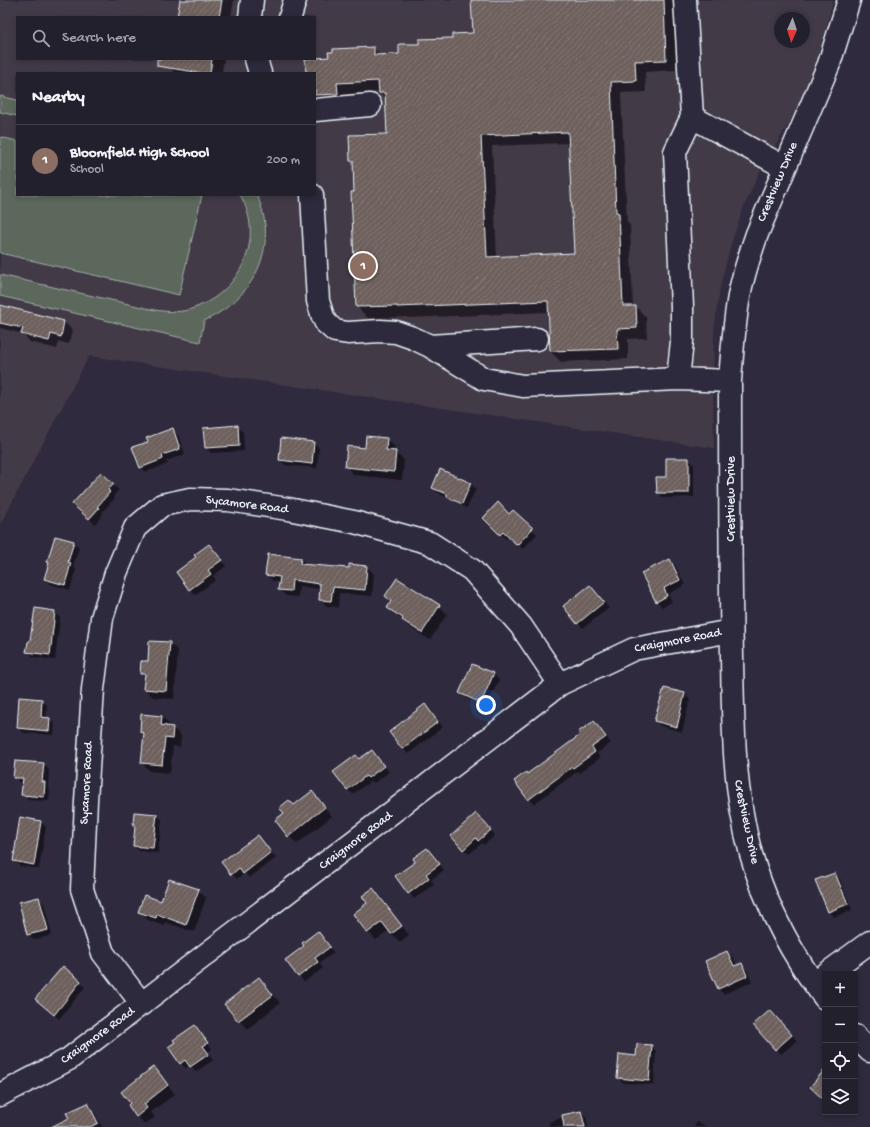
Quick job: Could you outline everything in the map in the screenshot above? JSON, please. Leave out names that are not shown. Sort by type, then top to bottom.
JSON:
[{"type":"street","points":[[250,16],[252,0]]},
{"type":"street","points":[[290,16],[295,0]]},
{"type":"street","points":[[678,379],[682,341],[682,307],[675,152],[692,117],[685,0]]},
{"type":"street","name":"Crestview Drive","points":[[822,981],[801,965],[776,919],[761,884],[751,855],[739,796],[735,760],[731,631],[730,381],[733,338],[739,295],[748,262],[757,234],[784,167],[829,64],[848,0]]},
{"type":"street","points":[[256,60],[260,72]]},
{"type":"street","points":[[316,110],[370,105]]},
{"type":"street","points":[[692,117],[784,167]]},
{"type":"street","points":[[312,196],[318,301],[326,323],[335,331],[341,333],[380,330],[396,332],[430,346],[484,380],[523,386],[678,379],[730,381]]},
{"type":"street","points":[[430,346],[537,339]]},
{"type":"street","name":"Sycamore Road","points":[[142,1004],[103,953],[82,889],[93,689],[102,618],[116,572],[135,528],[162,505],[190,499],[228,500],[288,509],[354,522],[430,543],[472,570],[521,626],[560,684]]},
{"type":"street","name":"Craigmore Road","points":[[0,1095],[69,1059],[560,684],[634,649],[731,631]]},
{"type":"street","points":[[836,971],[870,942]]},
{"type":"street","points":[[858,1039],[870,1051]]},
{"type":"shaded area","points":[[0,0],[833,0],[819,54],[806,89],[789,123],[760,171],[744,206],[731,244],[720,287],[714,331],[714,448],[89,356],[0,525]]},
{"type":"green space","points":[[0,96],[16,100],[16,116],[0,112]]},
{"type":"green space","points":[[0,137],[16,141],[16,196],[202,196],[179,295],[0,253]]},
{"type":"green space","points":[[240,196],[257,196],[263,215],[265,234],[264,252],[258,269],[249,285],[237,299],[222,311],[204,321],[200,342],[0,296],[0,275],[155,310],[175,312],[194,308],[210,300],[224,290],[236,277],[244,262],[249,246],[250,229],[247,212]]},
{"type":"building","points":[[180,0],[222,0],[219,16],[177,16]]},
{"type":"building","points":[[471,0],[664,0],[666,60],[635,61],[636,81],[611,82],[616,212],[619,213],[623,306],[636,306],[637,328],[617,329],[618,349],[550,351],[548,301],[397,307],[356,307],[351,192],[354,192],[353,161],[350,161],[349,135],[387,134],[385,93],[379,93],[378,81],[337,83],[338,94],[316,95],[316,72],[306,72],[305,60],[316,60],[316,58],[329,57],[328,52],[333,52],[333,49],[374,47],[374,55],[399,54],[399,44],[419,44],[419,39],[452,38],[452,34],[473,33]],"holes":[[[568,132],[574,253],[487,257],[481,136]]]},
{"type":"building","points":[[157,60],[212,60],[210,72],[195,72],[157,66]]},
{"type":"building","points":[[0,305],[64,321],[61,337],[51,334],[49,341],[21,334],[23,328],[0,323]]},
{"type":"building","points":[[238,425],[239,446],[205,448],[203,428]]},
{"type":"building","points":[[173,428],[180,449],[162,455],[163,459],[140,468],[132,447],[148,442],[146,438]]},
{"type":"building","points":[[366,436],[387,438],[386,450],[396,451],[394,472],[345,467],[347,446],[365,448]]},
{"type":"building","points":[[281,438],[314,442],[312,464],[279,460]]},
{"type":"building","points":[[666,458],[689,458],[689,493],[657,493],[656,477],[666,477]]},
{"type":"building","points":[[440,469],[471,483],[462,504],[447,497],[447,494],[432,488]]},
{"type":"building","points":[[101,472],[114,484],[108,490],[110,492],[97,507],[99,508],[89,519],[72,504]]},
{"type":"building","points":[[498,502],[509,514],[513,510],[533,528],[517,545],[503,532],[500,535],[483,518]]},
{"type":"building","points":[[55,536],[74,541],[68,562],[71,563],[65,585],[44,579],[49,563],[47,562]]},
{"type":"building","points":[[209,544],[222,560],[208,570],[211,574],[189,590],[176,572],[196,557],[194,555]]},
{"type":"building","points":[[268,554],[301,558],[300,564],[349,568],[349,564],[367,566],[365,590],[333,587],[331,601],[319,600],[320,584],[292,580],[291,591],[278,590],[280,577],[265,575]]},
{"type":"building","points":[[670,559],[680,580],[664,588],[667,596],[656,602],[641,573]]},
{"type":"building","points":[[397,578],[440,605],[422,633],[387,608],[391,601],[385,596]]},
{"type":"building","points":[[590,585],[604,602],[577,624],[563,606]]},
{"type":"building","points":[[35,608],[55,611],[50,655],[26,652],[28,642],[30,640]]},
{"type":"building","points":[[149,641],[170,642],[166,691],[143,689],[145,674],[140,674],[141,661],[148,661]]},
{"type":"building","points":[[472,664],[494,673],[481,703],[459,693]]},
{"type":"building","points":[[664,688],[685,693],[677,727],[654,721]]},
{"type":"building","points":[[19,697],[42,699],[41,717],[50,718],[49,731],[17,728]]},
{"type":"building","points":[[425,704],[438,722],[402,749],[389,732]]},
{"type":"building","points":[[141,714],[162,716],[161,725],[173,727],[172,739],[165,738],[162,765],[141,763],[144,733],[140,732]]},
{"type":"building","points":[[594,721],[606,737],[592,747],[595,752],[573,768],[572,767],[528,800],[514,781],[526,772],[527,774],[580,735],[578,732]]},
{"type":"building","points":[[372,750],[384,766],[368,778],[366,776],[347,790],[333,772],[356,755],[359,759]]},
{"type":"building","points":[[15,761],[44,763],[42,782],[45,782],[44,797],[21,795],[23,778],[13,778]]},
{"type":"building","points":[[312,791],[325,807],[288,837],[275,820],[284,813],[279,808],[289,800],[294,805]]},
{"type":"building","points":[[134,812],[157,814],[153,848],[133,846],[135,827],[133,826]]},
{"type":"building","points":[[476,813],[491,830],[478,841],[476,838],[463,850],[451,836]]},
{"type":"building","points":[[20,817],[41,821],[34,865],[13,861]]},
{"type":"building","points":[[258,835],[271,852],[243,874],[239,868],[231,875],[221,862]]},
{"type":"building","points":[[427,848],[440,864],[426,874],[429,878],[408,894],[395,876],[415,862],[413,858]]},
{"type":"building","points":[[835,873],[848,904],[828,912],[815,880]]},
{"type":"building","points":[[169,879],[199,889],[186,925],[157,914],[156,918],[138,912],[144,895],[161,901]]},
{"type":"building","points":[[373,888],[402,926],[391,934],[382,922],[367,933],[353,914],[367,903],[362,896]]},
{"type":"building","points":[[39,897],[48,930],[27,935],[19,902]]},
{"type":"building","points":[[318,931],[330,947],[315,958],[318,962],[298,977],[285,960],[304,946],[302,943]]},
{"type":"building","points":[[727,951],[734,966],[742,963],[747,976],[718,989],[705,961]]},
{"type":"building","points":[[63,966],[81,981],[54,1015],[35,999]]},
{"type":"building","points":[[259,977],[273,995],[238,1021],[224,1004]]},
{"type":"building","points":[[770,1010],[792,1035],[775,1050],[753,1025]]},
{"type":"building","points":[[195,1025],[208,1043],[203,1046],[209,1054],[190,1067],[185,1060],[180,1064],[168,1047],[175,1042],[173,1040]]},
{"type":"building","points":[[637,1044],[652,1045],[649,1081],[617,1078],[619,1054],[636,1056]]},
{"type":"building","points":[[154,1066],[168,1085],[144,1104],[147,1108],[136,1117],[128,1105],[130,1103],[121,1092]]},
{"type":"building","points":[[822,1073],[822,1098],[810,1087]]},
{"type":"building","points":[[88,1103],[98,1123],[90,1127],[51,1127],[69,1118],[66,1113]]},
{"type":"building","points":[[581,1111],[585,1127],[564,1127],[562,1115]]},
{"type":"place","name":"Bloomfield High School","points":[[363,266]]}]
